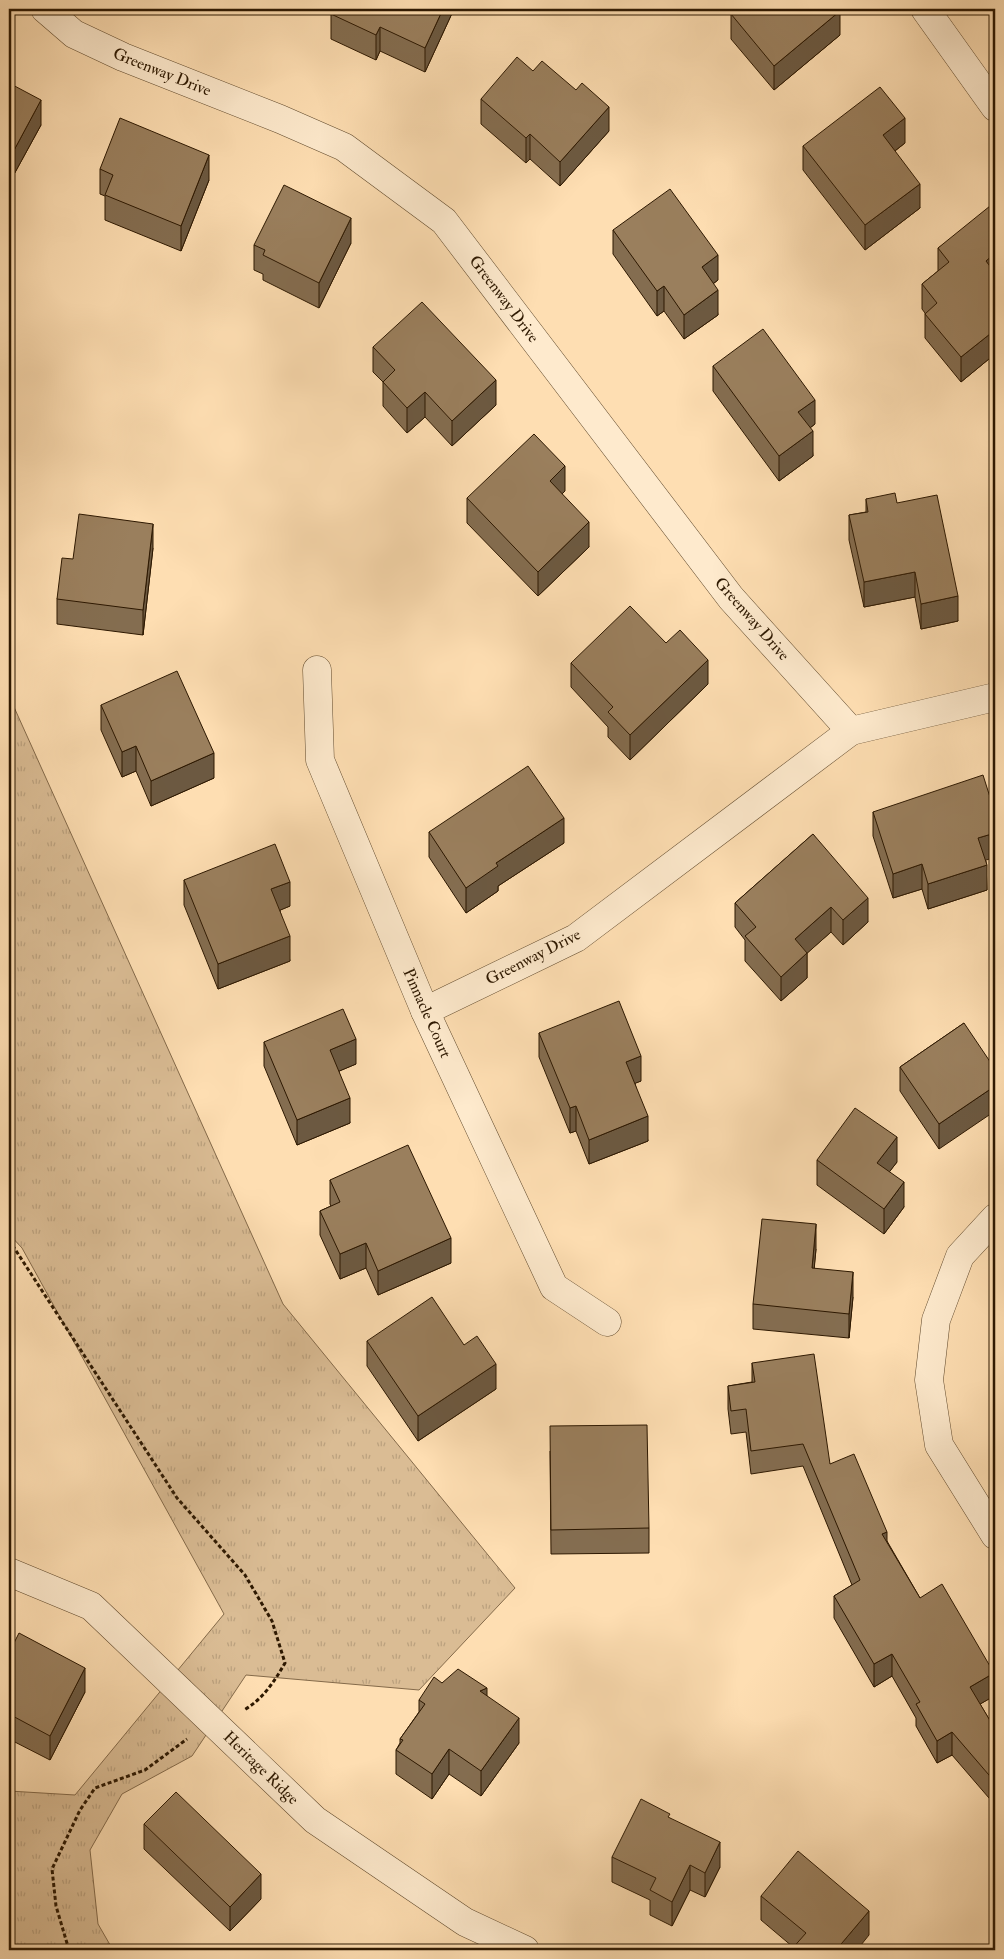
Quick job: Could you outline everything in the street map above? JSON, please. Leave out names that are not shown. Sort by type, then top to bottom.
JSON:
[{"type":"street","name":"Greenway Drive","points":[[45,9],[74,34],[124,57],[280,119],[344,147],[444,221],[732,598],[851,731]]},
{"type":"street","points":[[925,9],[995,107]]},
{"type":"street","name":"Pinnacle Court","points":[[317,670],[320,760],[425,1011],[554,1287],[607,1322]]},
{"type":"street","name":"Greenway Drive","points":[[425,1011],[576,938],[851,731],[995,697]]},
{"type":"street","points":[[995,1218],[960,1256],[936,1320],[930,1380],[939,1446],[995,1536]]},
{"type":"street","name":"Heritage Ridge","points":[[9,1572],[91,1606],[315,1820],[465,1922],[525,1950]]},
{"type":"path","points":[[9,1240],[177,1498],[245,1575],[272,1621],[285,1663],[273,1684],[252,1706],[216,1726],[189,1738],[145,1770],[95,1788],[80,1810],[52,1869],[56,1906],[69,1950]]},
{"type":"green space","points":[[9,696],[283,1304],[515,1588],[419,1690],[246,1675],[192,1756],[122,1794],[90,1850],[98,1924],[113,1950],[9,1950],[9,1791],[75,1795],[224,1614],[22,1248],[9,1234]]},
{"type":"building","points":[[333,9],[443,9],[425,48],[380,27],[376,35],[331,14]]},
{"type":"building","points":[[737,9],[839,9],[840,11],[774,66],[731,14]]},
{"type":"building","points":[[517,57],[533,71],[542,61],[576,90],[582,83],[609,107],[560,162],[530,134],[526,138],[481,99]]},
{"type":"building","points":[[9,83],[41,100],[12,154],[9,152]]},
{"type":"building","points":[[880,87],[905,118],[883,135],[920,184],[865,225],[803,146]]},
{"type":"building","points":[[120,118],[209,155],[181,226],[105,195],[113,175],[100,169]]},
{"type":"building","points":[[284,185],[351,218],[319,283],[263,255],[265,250],[254,245]]},
{"type":"building","points":[[670,189],[718,255],[702,267],[718,290],[684,315],[664,286],[657,291],[613,230]]},
{"type":"building","points":[[990,206],[995,212],[995,253],[986,261],[995,273],[995,330],[961,357],[925,314],[937,303],[922,284],[949,262],[938,248]]},
{"type":"building","points":[[422,302],[496,380],[452,421],[425,392],[407,408],[383,382],[395,370],[373,347]]},
{"type":"building","points":[[763,329],[815,400],[798,412],[813,431],[779,456],[713,366]]},
{"type":"building","points":[[534,434],[565,466],[550,481],[589,522],[538,572],[467,498]]},
{"type":"building","points":[[895,493],[897,503],[937,495],[958,596],[921,604],[915,572],[864,582],[849,515],[868,512],[866,499]]},
{"type":"building","points":[[79,514],[153,524],[143,610],[57,599],[62,558],[73,559]]},
{"type":"building","points":[[630,606],[666,643],[680,630],[708,660],[630,735],[608,712],[613,707],[571,663]]},
{"type":"building","points":[[177,671],[214,753],[151,781],[136,746],[122,752],[101,705]]},
{"type":"building","points":[[528,766],[564,818],[496,863],[498,866],[466,888],[429,832]]},
{"type":"building","points":[[983,775],[995,813],[995,833],[978,838],[987,865],[928,884],[922,864],[893,874],[873,812]]},
{"type":"building","points":[[813,834],[868,898],[843,920],[831,907],[795,939],[807,953],[781,977],[745,936],[756,927],[735,903]]},
{"type":"building","points":[[275,844],[290,882],[271,889],[290,936],[218,964],[184,880]]},
{"type":"building","points":[[619,1001],[641,1056],[626,1062],[648,1116],[589,1140],[576,1106],[570,1108],[539,1033]]},
{"type":"building","points":[[343,1009],[356,1039],[330,1050],[350,1098],[297,1120],[264,1042]]},
{"type":"building","points":[[964,1023],[995,1069],[995,1086],[939,1124],[900,1067]]},
{"type":"building","points":[[855,1108],[897,1137],[877,1163],[904,1182],[884,1209],[817,1160]]},
{"type":"building","points":[[408,1145],[451,1238],[378,1271],[366,1243],[340,1254],[320,1211],[340,1202],[330,1180]]},
{"type":"building","points":[[762,1219],[816,1224],[812,1268],[853,1272],[849,1314],[753,1304]]},
{"type":"building","points":[[432,1297],[464,1345],[477,1336],[496,1364],[418,1416],[367,1341]]},
{"type":"building","points":[[814,1354],[830,1464],[854,1454],[887,1532],[882,1534],[920,1598],[942,1584],[994,1673],[970,1687],[995,1729],[995,1782],[952,1732],[937,1741],[916,1704],[920,1702],[892,1654],[874,1664],[834,1596],[860,1580],[803,1444],[751,1451],[746,1409],[731,1411],[728,1386],[755,1382],[752,1363]]},
{"type":"building","points":[[647,1425],[649,1528],[551,1530],[550,1426]]},
{"type":"building","points":[[19,1633],[85,1668],[50,1736],[9,1714],[9,1653]]},
{"type":"building","points":[[458,1669],[487,1688],[480,1691],[519,1718],[481,1771],[449,1749],[432,1774],[396,1750],[403,1740],[400,1739],[425,1704],[419,1700],[434,1677],[442,1683]]},
{"type":"building","points":[[176,1792],[261,1874],[230,1907],[144,1824]]},
{"type":"building","points":[[641,1799],[670,1814],[668,1817],[720,1842],[705,1873],[690,1865],[672,1902],[650,1890],[656,1878],[612,1857]]},
{"type":"building","points":[[798,1851],[869,1911],[836,1950],[791,1950],[806,1933],[761,1896]]}]
